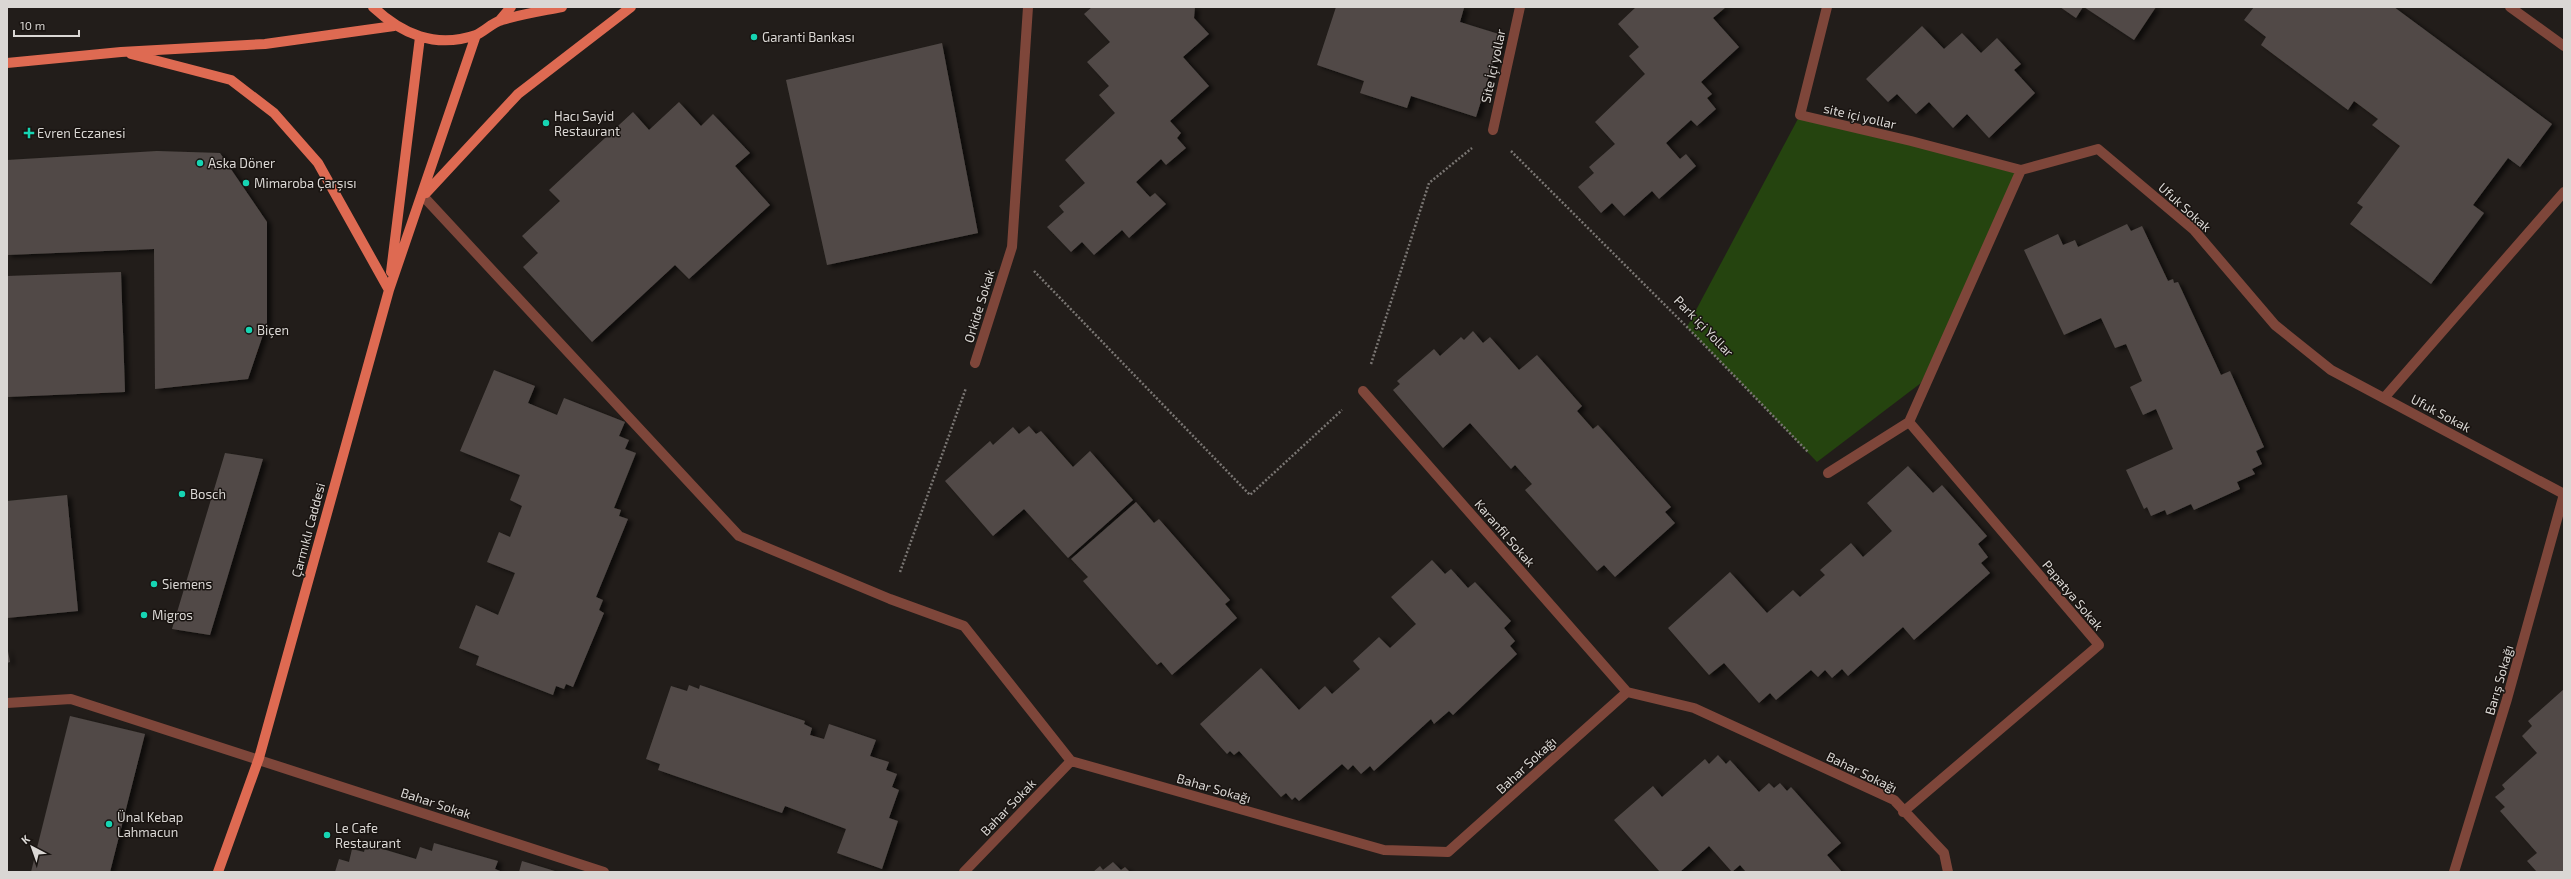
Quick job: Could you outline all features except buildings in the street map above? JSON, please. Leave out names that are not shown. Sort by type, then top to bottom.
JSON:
[{"type":"main road","points":[[373,7],[394,26],[420,37],[449,40],[476,34],[500,20],[562,7]]},
{"type":"main road","points":[[500,20],[511,7]]},
{"type":"main road","points":[[423,196],[518,94],[631,7]]},
{"type":"main road","points":[[7,63],[121,52],[265,44],[394,26]]},
{"type":"main road","name":"Çarmıklı Caddesi","points":[[218,872],[259,758],[389,290],[423,196],[476,34]]},
{"type":"main road","points":[[389,290],[420,37]]},
{"type":"main road","points":[[121,52],[231,80],[274,113],[318,163],[389,290]]},
{"type":"street","name":"Orkide Sokak","points":[[975,364],[1012,248],[1028,7]]},
{"type":"street","name":"Site İçi yollar","points":[[1493,130],[1520,7]]},
{"type":"street","name":"site içi yollar","points":[[1828,7],[1800,115],[1911,141],[2021,170]]},
{"type":"street","points":[[2510,7],[2564,46]]},
{"type":"street","name":"Ufuk Sokak","points":[[2021,170],[2098,149],[2194,230],[2275,325],[2331,370],[2564,494]]},
{"type":"street","points":[[1828,473],[1909,422],[2021,170]]},
{"type":"street","points":[[2384,398],[2564,192]]},
{"type":"street","points":[[423,196],[739,536],[890,599],[964,626],[1071,761]]},
{"type":"street","name":"Karanfil Sokak","points":[[1363,391],[1627,692]]},
{"type":"street","name":"Papatya Sokak","points":[[1903,812],[2099,645],[1909,422]]},
{"type":"street","name":"Barış Sokağı","points":[[2454,872],[2507,699],[2564,494]]},
{"type":"street","name":"Bahar Sokağı","points":[[1071,761],[1384,850],[1448,852],[1627,692],[1694,708],[1894,800],[1903,812],[1944,853],[1948,872]]},
{"type":"street","name":"Bahar Sokak","points":[[7,703],[71,699],[259,758],[604,872]]},
{"type":"street","name":"Bahar Sokak","points":[[964,872],[1071,761]]},
{"type":"path","points":[[1012,248],[1250,496],[1363,391],[1429,183],[1493,130]]},
{"type":"path","name":"Park içi Yollar","points":[[1493,130],[1828,473]]},
{"type":"path","name":"Orkide Sokak","points":[[890,599],[975,364]]},
{"type":"green space","points":[[1800,115],[2021,170],[1921,383],[1817,462],[1687,327]]},
{"type":"place","name":"Garanti Bankası","points":[[754,37]]},
{"type":"place","name":"Hacı Sayid Restaurant","points":[[546,123]]},
{"type":"place","name":"Evren Eczanesi","points":[[29,133]]},
{"type":"place","name":"Aska Döner","points":[[200,163]]},
{"type":"place","name":"Mimaroba Çarşısı","points":[[246,183]]},
{"type":"place","name":"Biçen","points":[[249,330]]},
{"type":"place","name":"Bosch","points":[[182,494]]},
{"type":"place","name":"Siemens","points":[[154,584]]},
{"type":"place","name":"Migros","points":[[144,615]]},
{"type":"place","name":"Ünal Kebap Lahmacun","points":[[109,824]]},
{"type":"place","name":"Le Cafe Restaurant","points":[[327,835]]}]
